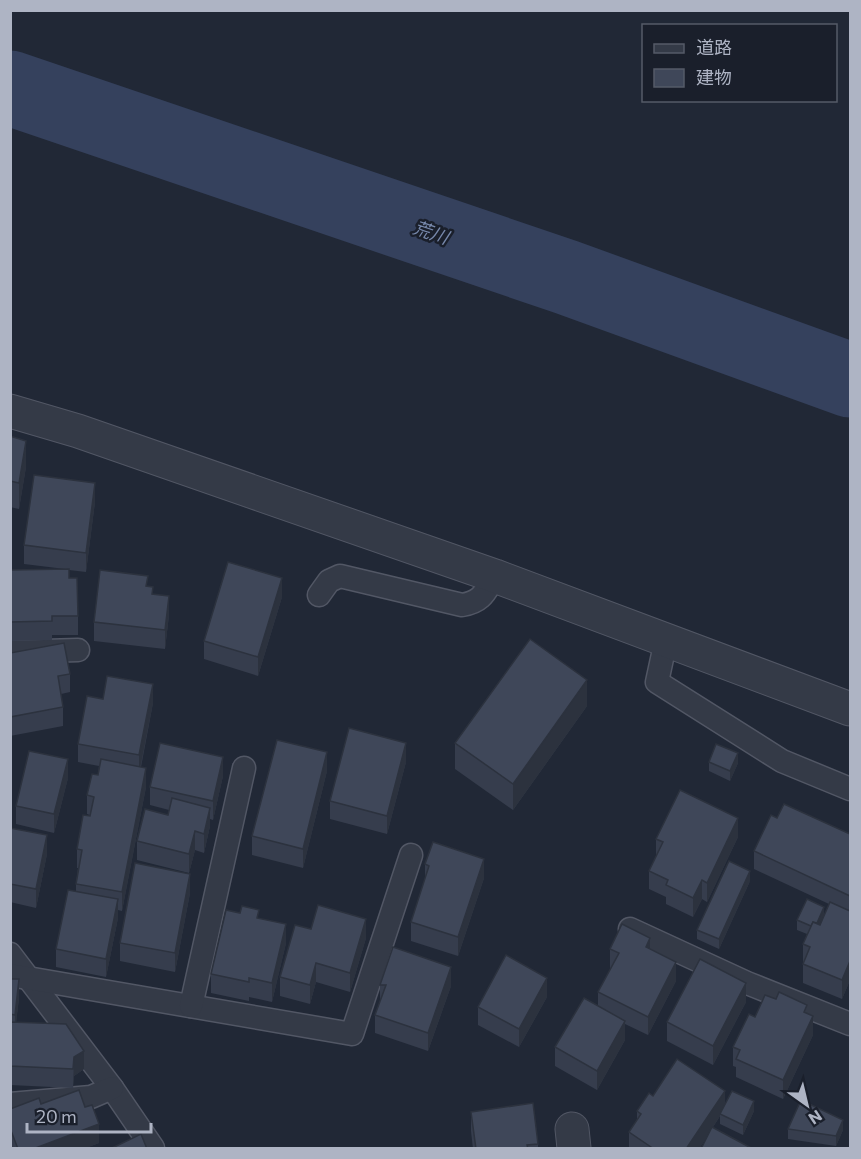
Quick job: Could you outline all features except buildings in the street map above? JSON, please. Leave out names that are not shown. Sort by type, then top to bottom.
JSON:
[{"type":"street","points":[[10,411],[78,431],[495,576],[850,709]]},
{"type":"lane","points":[[319,595],[329,581],[340,576],[462,605],[475,603],[484,595],[495,576]]},
{"type":"lane","points":[[666,640],[657,682],[782,761],[850,789]]},
{"type":"lane","points":[[10,652],[78,650]]},
{"type":"lane","points":[[191,1006],[244,768]]},
{"type":"lane","points":[[19,976],[352,1034],[411,855]]},
{"type":"lane","points":[[630,929],[747,983],[850,1024]]},
{"type":"lane","points":[[10,954],[19,976],[112,1088],[153,1149]]},
{"type":"lane","points":[[10,1104],[91,1097],[112,1088]]},
{"type":"waterway","name":"荒川","points":[[10,88],[566,277],[850,380]]}]
